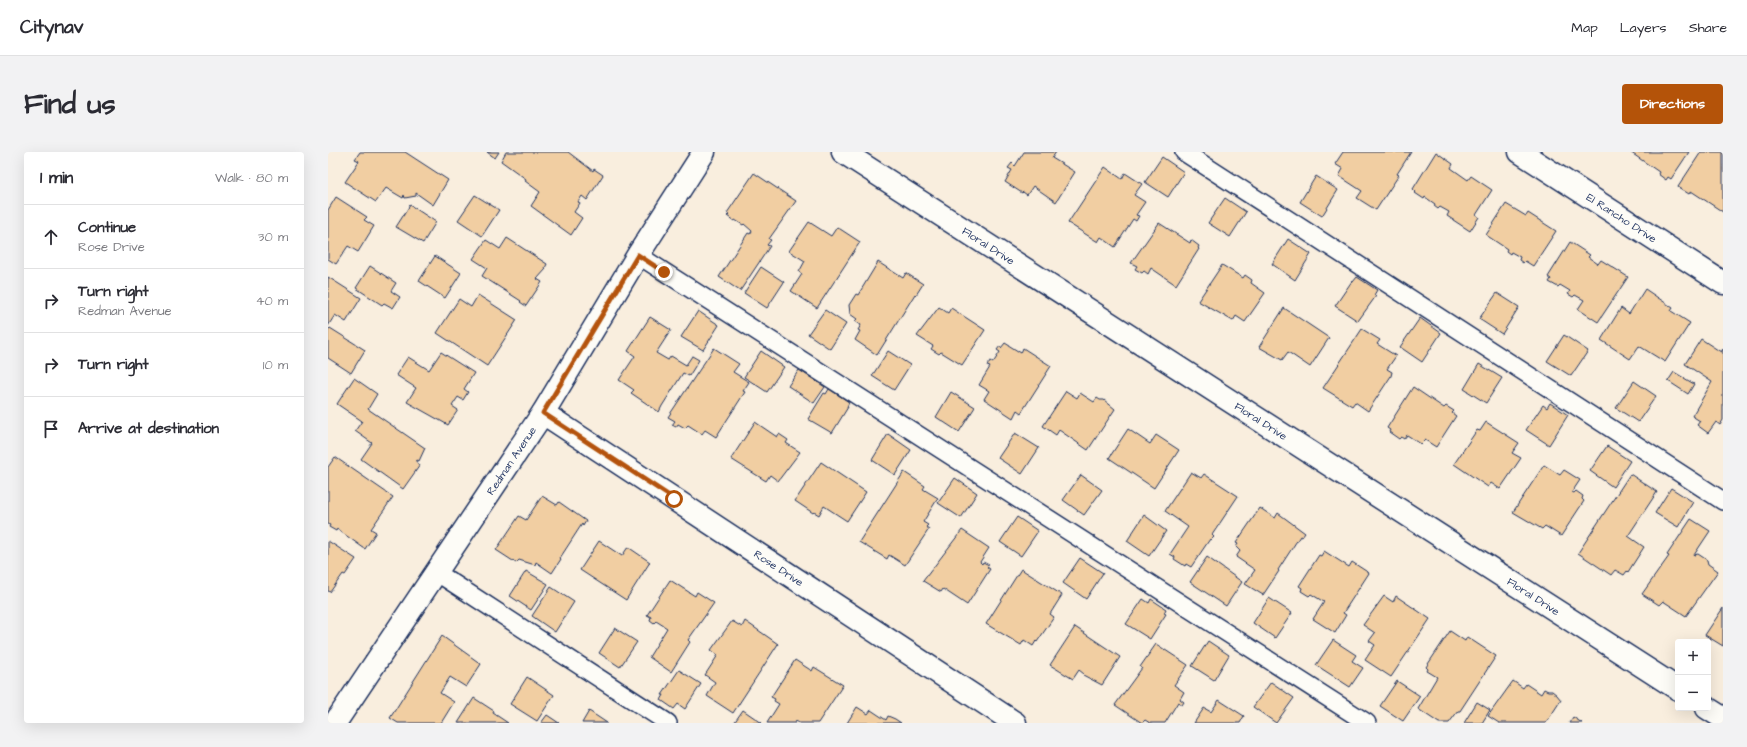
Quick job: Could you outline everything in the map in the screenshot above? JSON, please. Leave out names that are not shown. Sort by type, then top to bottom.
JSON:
[{"type":"street","name":"Redman Avenue","points":[[334,723],[543,413],[638,255],[704,152]]},
{"type":"street","name":"Floral Drive","points":[[843,152],[1675,687]]},
{"type":"street","name":"El Rancho Drive","points":[[1520,152],[1723,284]]},
{"type":"street","name":"Rose Drive","points":[[543,413],[1015,723]]},
{"type":"street","points":[[1711,710],[1723,718]]},
{"type":"lane","points":[[1184,152],[1723,501]]},
{"type":"lane","points":[[638,255],[1367,723]]},
{"type":"lane","points":[[436,572],[668,723]]},
{"type":"building","points":[[360,152],[405,152],[448,180],[433,205],[416,193],[416,196],[405,198],[404,195],[403,198],[386,188],[376,202],[345,182],[359,161],[355,159]]},
{"type":"building","points":[[487,152],[499,152],[495,158]]},
{"type":"building","points":[[506,152],[568,152],[593,171],[594,169],[603,175],[587,200],[582,196],[578,202],[580,203],[574,212],[582,218],[571,235],[531,206],[540,192],[525,181],[526,179],[501,161]]},
{"type":"building","points":[[1024,152],[1056,152],[1052,158],[1075,172],[1056,202],[1033,186],[1027,195],[1005,182],[1012,170],[1008,168],[1012,163],[1015,166]]},
{"type":"building","points":[[1343,152],[1411,152],[1397,174],[1399,175],[1376,210],[1357,198],[1362,191],[1339,176],[1343,169],[1335,164]]},
{"type":"building","points":[[1436,152],[1453,164],[1451,168],[1468,180],[1471,176],[1492,190],[1476,215],[1479,217],[1470,231],[1447,216],[1449,212],[1440,207],[1438,209],[1434,206],[1435,204],[1425,197],[1424,199],[1415,193],[1416,192],[1413,189]]},
{"type":"building","points":[[1630,152],[1689,152],[1671,179],[1668,177],[1666,180],[1658,174],[1659,172]]},
{"type":"building","points":[[1701,152],[1723,152],[1723,212],[1691,191],[1689,194],[1678,187]]},
{"type":"building","points":[[1162,157],[1184,172],[1168,197],[1145,182]]},
{"type":"building","points":[[1105,167],[1122,179],[1125,173],[1142,184],[1134,195],[1145,202],[1136,215],[1139,216],[1136,221],[1133,219],[1115,247],[1101,237],[1098,242],[1068,223]]},
{"type":"building","points":[[754,173],[796,201],[769,239],[771,240],[767,245],[770,246],[740,291],[719,277],[748,233],[750,234],[752,231],[744,224],[743,225],[735,220],[734,221],[727,216],[729,214],[727,213]]},
{"type":"building","points":[[1316,176],[1338,190],[1322,216],[1300,202]]},
{"type":"building","points":[[475,195],[499,210],[482,236],[458,220]]},
{"type":"building","points":[[336,197],[367,217],[364,220],[374,226],[358,252],[348,246],[336,264],[328,259],[328,210]]},
{"type":"building","points":[[1225,198],[1246,212],[1230,237],[1208,223]]},
{"type":"building","points":[[1506,204],[1526,216],[1528,213],[1556,231],[1533,266],[1525,261],[1523,263],[1519,260],[1520,257],[1511,252],[1510,254],[1506,251],[1507,249],[1486,235]]},
{"type":"building","points":[[410,205],[436,222],[423,243],[396,227]]},
{"type":"building","points":[[809,222],[831,236],[837,227],[860,242],[817,308],[791,291],[802,274],[799,272],[805,261],[789,251]]},
{"type":"building","points":[[1159,223],[1190,243],[1191,240],[1199,246],[1199,249],[1176,285],[1151,268],[1148,274],[1144,271],[1142,273],[1135,269],[1137,266],[1131,263]]},
{"type":"building","points":[[507,238],[547,264],[546,269],[537,279],[542,282],[526,306],[520,302],[521,301],[482,276],[487,268],[473,259],[486,240],[500,249]]},
{"type":"building","points":[[1288,239],[1311,254],[1295,280],[1272,264]]},
{"type":"building","points":[[1570,242],[1590,255],[1588,257],[1598,264],[1601,260],[1628,277],[1598,322],[1578,309],[1584,300],[1575,295],[1573,297],[1568,294],[1570,291],[1560,285],[1558,287],[1549,282],[1551,279],[1548,277]]},
{"type":"building","points":[[435,256],[461,273],[445,298],[419,281]]},
{"type":"building","points":[[878,262],[903,278],[906,273],[923,284],[916,295],[915,294],[877,355],[855,340],[860,331],[858,330],[861,325],[855,321],[857,319],[850,314],[849,305],[856,294],[858,295]]},
{"type":"building","points":[[1222,265],[1243,278],[1245,275],[1252,280],[1251,283],[1265,293],[1245,322],[1236,316],[1233,321],[1198,301]]},
{"type":"building","points":[[370,266],[396,283],[391,291],[400,297],[393,308],[384,303],[382,305],[356,288]]},
{"type":"building","points":[[761,267],[784,282],[767,308],[744,293]]},
{"type":"building","points":[[328,277],[361,298],[346,322],[335,315],[328,326]]},
{"type":"building","points":[[1357,277],[1377,290],[1374,295],[1376,296],[1358,321],[1335,306],[1352,281],[1353,282]]},
{"type":"building","points":[[1645,289],[1673,308],[1671,311],[1690,323],[1665,362],[1639,346],[1630,359],[1601,340],[1621,308],[1629,314]]},
{"type":"building","points":[[1497,293],[1519,307],[1502,334],[1479,319]]},
{"type":"building","points":[[478,295],[517,320],[487,366],[437,333],[459,299],[471,307]]},
{"type":"building","points":[[939,307],[948,313],[951,308],[985,330],[962,365],[941,352],[939,354],[931,349],[933,346],[917,336]]},
{"type":"building","points":[[1284,308],[1329,338],[1310,367],[1288,352],[1282,360],[1259,347]]},
{"type":"building","points":[[825,310],[846,324],[830,349],[808,334]]},
{"type":"building","points":[[698,311],[719,325],[703,350],[681,337]]},
{"type":"building","points":[[650,317],[671,330],[656,353],[668,360],[671,356],[686,365],[692,356],[699,360],[689,376],[683,373],[659,412],[631,393],[634,390],[619,380],[635,356],[628,351]]},
{"type":"building","points":[[1420,318],[1441,333],[1422,362],[1400,347]]},
{"type":"building","points":[[330,328],[365,350],[351,373],[328,358],[328,330]]},
{"type":"building","points":[[1362,329],[1380,340],[1377,344],[1396,356],[1387,369],[1392,372],[1391,376],[1368,411],[1355,402],[1352,406],[1323,388]]},
{"type":"building","points":[[1564,335],[1588,351],[1571,376],[1547,361]]},
{"type":"building","points":[[1701,339],[1721,352],[1723,349],[1723,420],[1720,425],[1716,422],[1708,433],[1697,425],[1700,421],[1692,416],[1712,382],[1685,364]]},
{"type":"building","points":[[1005,343],[1021,353],[1023,348],[1051,366],[1021,413],[1017,410],[1013,418],[984,399],[989,391],[979,385],[990,367],[987,366],[990,361],[993,363],[1000,352],[997,350]]},
{"type":"building","points":[[714,348],[739,364],[733,372],[749,382],[743,391],[745,392],[716,437],[705,430],[702,434],[688,425],[685,428],[678,424],[676,427],[672,425],[675,421],[668,417]]},
{"type":"building","points":[[761,351],[784,367],[767,392],[744,377]]},
{"type":"building","points":[[888,351],[910,365],[894,390],[872,376]]},
{"type":"building","points":[[441,352],[474,373],[464,389],[468,392],[463,400],[458,397],[452,406],[458,410],[448,425],[407,402],[416,388],[396,375],[408,357],[429,370]]},
{"type":"building","points":[[1479,364],[1502,378],[1486,403],[1464,389]]},
{"type":"building","points":[[799,370],[825,387],[814,403],[788,386]]},
{"type":"building","points":[[1674,372],[1694,384],[1688,394],[1668,381]]},
{"type":"building","points":[[354,378],[377,394],[368,409],[425,448],[419,461],[417,460],[416,462],[420,465],[403,489],[361,459],[372,443],[355,431],[362,421],[337,404]]},
{"type":"building","points":[[1634,381],[1656,396],[1638,422],[1616,408]]},
{"type":"building","points":[[1413,387],[1444,408],[1446,406],[1454,411],[1452,413],[1456,416],[1436,447],[1425,440],[1421,444],[1407,435],[1404,439],[1401,437],[1399,439],[1389,432],[1390,430],[1387,428]]},
{"type":"building","points":[[829,389],[849,402],[848,407],[832,433],[808,419],[824,393],[826,394]]},
{"type":"building","points":[[1066,391],[1077,398],[1080,393],[1094,402],[1097,398],[1104,400],[1115,409],[1088,450],[1059,430],[1056,435],[1043,426]]},
{"type":"building","points":[[951,392],[975,407],[959,432],[936,417]]},
{"type":"building","points":[[1550,403],[1568,415],[1549,445],[1526,430],[1543,405],[1547,408]]},
{"type":"building","points":[[755,422],[777,437],[779,434],[788,440],[786,443],[800,452],[778,481],[770,475],[766,481],[731,459]]},
{"type":"building","points":[[1486,422],[1519,443],[1512,453],[1521,458],[1500,489],[1491,483],[1488,487],[1454,464],[1477,430],[1480,431]]},
{"type":"building","points":[[1128,429],[1150,444],[1156,435],[1179,450],[1154,488],[1109,458]]},
{"type":"building","points":[[1015,433],[1039,448],[1022,474],[998,458]]},
{"type":"building","points":[[888,434],[911,450],[895,475],[872,460]]},
{"type":"building","points":[[1607,446],[1630,461],[1613,487],[1590,471]]},
{"type":"building","points":[[335,457],[393,497],[371,529],[376,532],[365,549],[337,529],[336,531],[329,527],[330,525],[328,524],[328,467]]},
{"type":"building","points":[[821,462],[866,492],[847,521],[824,506],[819,515],[814,512],[813,513],[795,501]]},
{"type":"building","points":[[1544,465],[1560,475],[1564,470],[1580,480],[1572,492],[1574,493],[1576,491],[1583,496],[1582,499],[1584,501],[1561,536],[1545,526],[1542,529],[1513,512]]},
{"type":"building","points":[[904,472],[925,486],[923,489],[938,498],[923,522],[928,525],[926,527],[929,529],[905,565],[889,555],[887,559],[859,542]]},
{"type":"building","points":[[1191,472],[1201,478],[1204,474],[1238,496],[1212,535],[1214,537],[1211,540],[1210,539],[1191,567],[1186,564],[1185,566],[1174,559],[1175,557],[1170,554],[1188,527],[1165,511]]},
{"type":"building","points":[[1630,474],[1657,492],[1628,536],[1644,547],[1628,572],[1627,571],[1624,575],[1615,570],[1611,575],[1578,553]]},
{"type":"building","points":[[1081,475],[1102,490],[1084,515],[1063,500]]},
{"type":"building","points":[[955,478],[977,493],[961,518],[938,503]]},
{"type":"building","points":[[1671,488],[1693,502],[1678,527],[1655,513]]},
{"type":"building","points":[[542,496],[557,505],[559,502],[586,521],[583,526],[582,524],[552,573],[536,562],[535,565],[519,560],[516,563],[496,550],[519,516],[526,520]]},
{"type":"building","points":[[1260,508],[1275,518],[1278,513],[1305,533],[1302,537],[1300,536],[1263,595],[1245,584],[1255,570],[1236,557],[1240,551],[1236,547],[1238,544],[1236,543]]},
{"type":"building","points":[[1144,515],[1166,531],[1149,556],[1127,541]]},
{"type":"building","points":[[1017,517],[1038,531],[1021,556],[1000,542]]},
{"type":"building","points":[[1691,519],[1710,531],[1694,555],[1698,554],[1707,560],[1708,564],[1718,571],[1686,616],[1663,601],[1659,605],[1642,594],[1669,556],[1667,555]]},
{"type":"building","points":[[962,530],[989,548],[980,562],[982,564],[983,562],[989,565],[987,567],[990,569],[967,605],[943,589],[941,592],[923,581]]},
{"type":"building","points":[[328,541],[356,559],[345,575],[343,574],[330,592],[328,591]]},
{"type":"building","points":[[599,541],[622,556],[628,547],[650,562],[626,600],[580,570]]},
{"type":"building","points":[[1324,551],[1349,567],[1352,562],[1369,573],[1343,613],[1346,615],[1335,633],[1313,619],[1324,602],[1311,594],[1309,596],[1301,591],[1302,588],[1299,586],[1319,555],[1321,556]]},
{"type":"building","points":[[1207,557],[1242,582],[1226,606],[1190,582]]},
{"type":"building","points":[[1080,558],[1103,573],[1086,599],[1063,583]]},
{"type":"building","points":[[1021,569],[1062,595],[1050,614],[1054,617],[1033,646],[1024,640],[1021,645],[986,624]]},
{"type":"building","points":[[526,571],[548,584],[531,610],[510,596]]},
{"type":"building","points":[[670,580],[695,596],[697,592],[714,603],[688,640],[690,642],[671,672],[649,657],[667,628],[656,621],[654,623],[650,620],[651,617],[647,615]]},
{"type":"building","points":[[551,587],[574,602],[555,632],[532,616]]},
{"type":"building","points":[[1384,596],[1393,602],[1396,596],[1430,619],[1391,677],[1365,660],[1375,645],[1369,641],[1375,633],[1363,625]]},
{"type":"building","points":[[1269,598],[1292,613],[1275,638],[1253,623]]},
{"type":"building","points":[[1143,599],[1149,603],[1151,599],[1166,609],[1164,613],[1166,614],[1150,639],[1126,624]]},
{"type":"building","points":[[1723,608],[1723,646],[1705,635]]},
{"type":"building","points":[[732,621],[742,627],[745,621],[778,644],[733,713],[707,696],[715,682],[705,675],[718,655],[711,650]]},
{"type":"building","points":[[1075,627],[1120,657],[1102,685],[1083,675],[1084,674],[1079,670],[1073,679],[1050,665]]},
{"type":"building","points":[[615,628],[637,642],[620,667],[599,653]]},
{"type":"building","points":[[1450,631],[1465,641],[1467,637],[1496,656],[1460,711],[1458,711],[1449,723],[1439,723],[1418,709],[1437,677],[1427,671],[1428,669],[1426,667]]},
{"type":"building","points":[[442,636],[481,664],[466,687],[450,677],[440,693],[454,702],[441,723],[398,723],[390,718]]},
{"type":"building","points":[[1333,640],[1356,655],[1352,661],[1363,668],[1350,687],[1316,665]]},
{"type":"building","points":[[1208,641],[1229,655],[1214,680],[1192,666]]},
{"type":"building","points":[[1156,644],[1188,665],[1174,685],[1184,692],[1180,699],[1184,702],[1182,705],[1178,702],[1165,723],[1150,723],[1145,720],[1142,723],[1115,705],[1142,668],[1140,667]]},
{"type":"building","points":[[795,660],[812,671],[814,667],[843,685],[818,723],[799,723],[796,721],[795,723],[767,723],[779,704],[771,697]]},
{"type":"building","points":[[679,670],[701,684],[685,709],[678,704],[674,709],[661,700],[664,695],[662,695]]},
{"type":"building","points":[[527,677],[554,695],[537,721],[510,704]]},
{"type":"building","points":[[1397,681],[1420,696],[1403,721],[1380,706]]},
{"type":"building","points":[[1513,681],[1523,688],[1526,684],[1541,694],[1544,689],[1552,691],[1561,700],[1546,723],[1499,723],[1488,716]]},
{"type":"building","points":[[1271,682],[1294,698],[1276,723],[1253,707]]},
{"type":"building","points":[[474,698],[494,711],[493,713],[508,723],[458,723]]},
{"type":"building","points":[[1219,700],[1244,716],[1240,723],[1194,723],[1204,708],[1211,712]]},
{"type":"building","points":[[1477,702],[1490,710],[1482,723],[1464,723]]},
{"type":"building","points":[[857,707],[868,714],[871,710],[886,720],[888,716],[901,723],[847,723]]},
{"type":"building","points":[[743,710],[762,723],[734,723]]},
{"type":"building","points":[[589,711],[607,723],[582,723]]},
{"type":"building","points":[[547,715],[559,723],[541,723]]},
{"type":"building","points":[[1573,717],[1582,723],[1569,723]]},
{"type":"route","points":[[664,272],[638,255],[543,413],[674,499]]}]
